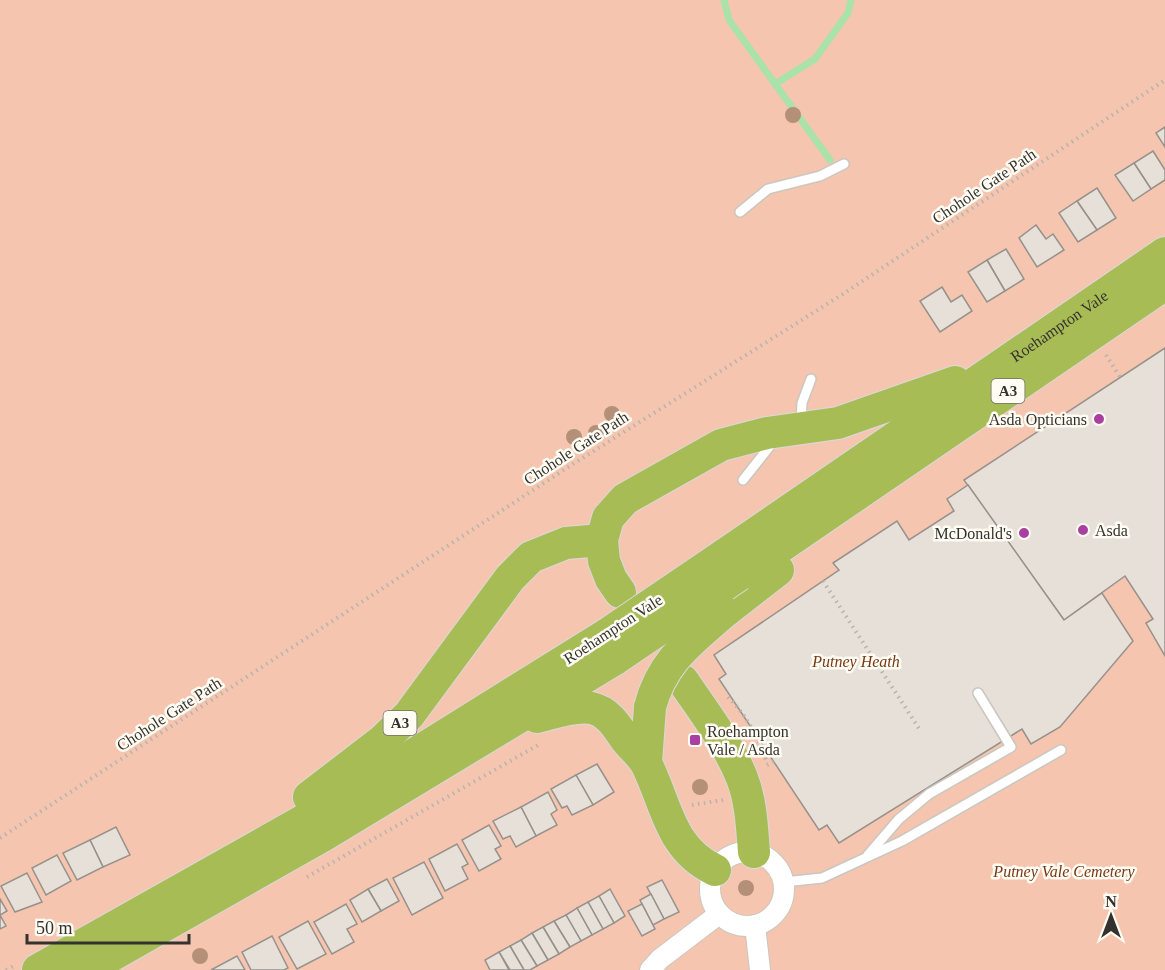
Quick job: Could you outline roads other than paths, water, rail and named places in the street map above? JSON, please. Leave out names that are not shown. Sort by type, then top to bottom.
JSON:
[{"type":"highway","name":"Roehampton Vale","points":[[86,970],[324,836],[512,722],[612,646],[731,565],[1011,357],[1165,253]]},
{"type":"highway","name":"Roehampton Vale","points":[[731,565],[852,499],[1165,284]]},
{"type":"highway","name":"A3","points":[[172,896],[348,769],[382,741],[428,691],[510,578],[531,557],[566,543],[602,540],[608,518],[625,499],[720,445],[767,433],[838,423],[932,392],[1011,357]]},
{"type":"highway","name":"A3","points":[[646,762],[650,707],[656,685],[678,652],[724,612],[823,534],[852,499]]},
{"type":"highway","points":[[602,540],[604,561],[611,579],[620,592]]},
{"type":"highway","name":"Roehampton Vale","points":[[38,970],[612,646]]},
{"type":"highway","points":[[683,681],[725,744],[742,779],[750,808],[754,852]]},
{"type":"highway","name":"A3","points":[[512,722],[581,707],[593,708],[613,720],[629,744],[646,762],[678,839],[698,862],[715,870]]},
{"type":"street","points":[[738,852],[754,852],[766,856],[776,865],[784,882],[784,894],[780,907],[772,917],[755,925],[736,924],[719,914],[712,902],[710,890],[715,870],[726,858],[738,852]]},
{"type":"street","points":[[650,970],[660,959],[719,914]]},
{"type":"street","points":[[755,925],[760,970]]},
{"type":"lane","points":[[740,212],[768,189],[820,177],[844,164]]},
{"type":"lane","points":[[801,427],[802,403],[811,379]]},
{"type":"lane","points":[[742,480],[769,447],[767,433]]},
{"type":"lane","points":[[866,857],[899,819],[929,794],[1011,747],[978,693]]},
{"type":"lane","points":[[784,882],[822,878],[902,841],[1061,750]]},
{"type":"waterway","points":[[724,0],[729,20],[830,160]]},
{"type":"waterway","points":[[775,84],[815,59],[848,13],[851,0]]},
{"type":"place","name":"Asda Opticians","points":[[1099,419]]},
{"type":"place","name":"Asda","points":[[1083,530]]},
{"type":"place","name":"McDonald's","points":[[1024,533]]},
{"type":"place","name":"Roehampton Vale / Asda","points":[[695,740]]},
{"type":"park label","name":"Putney Heath","points":[[856,661]]},
{"type":"park label","name":"Putney Vale Cemetery","points":[[1064,871]]}]
